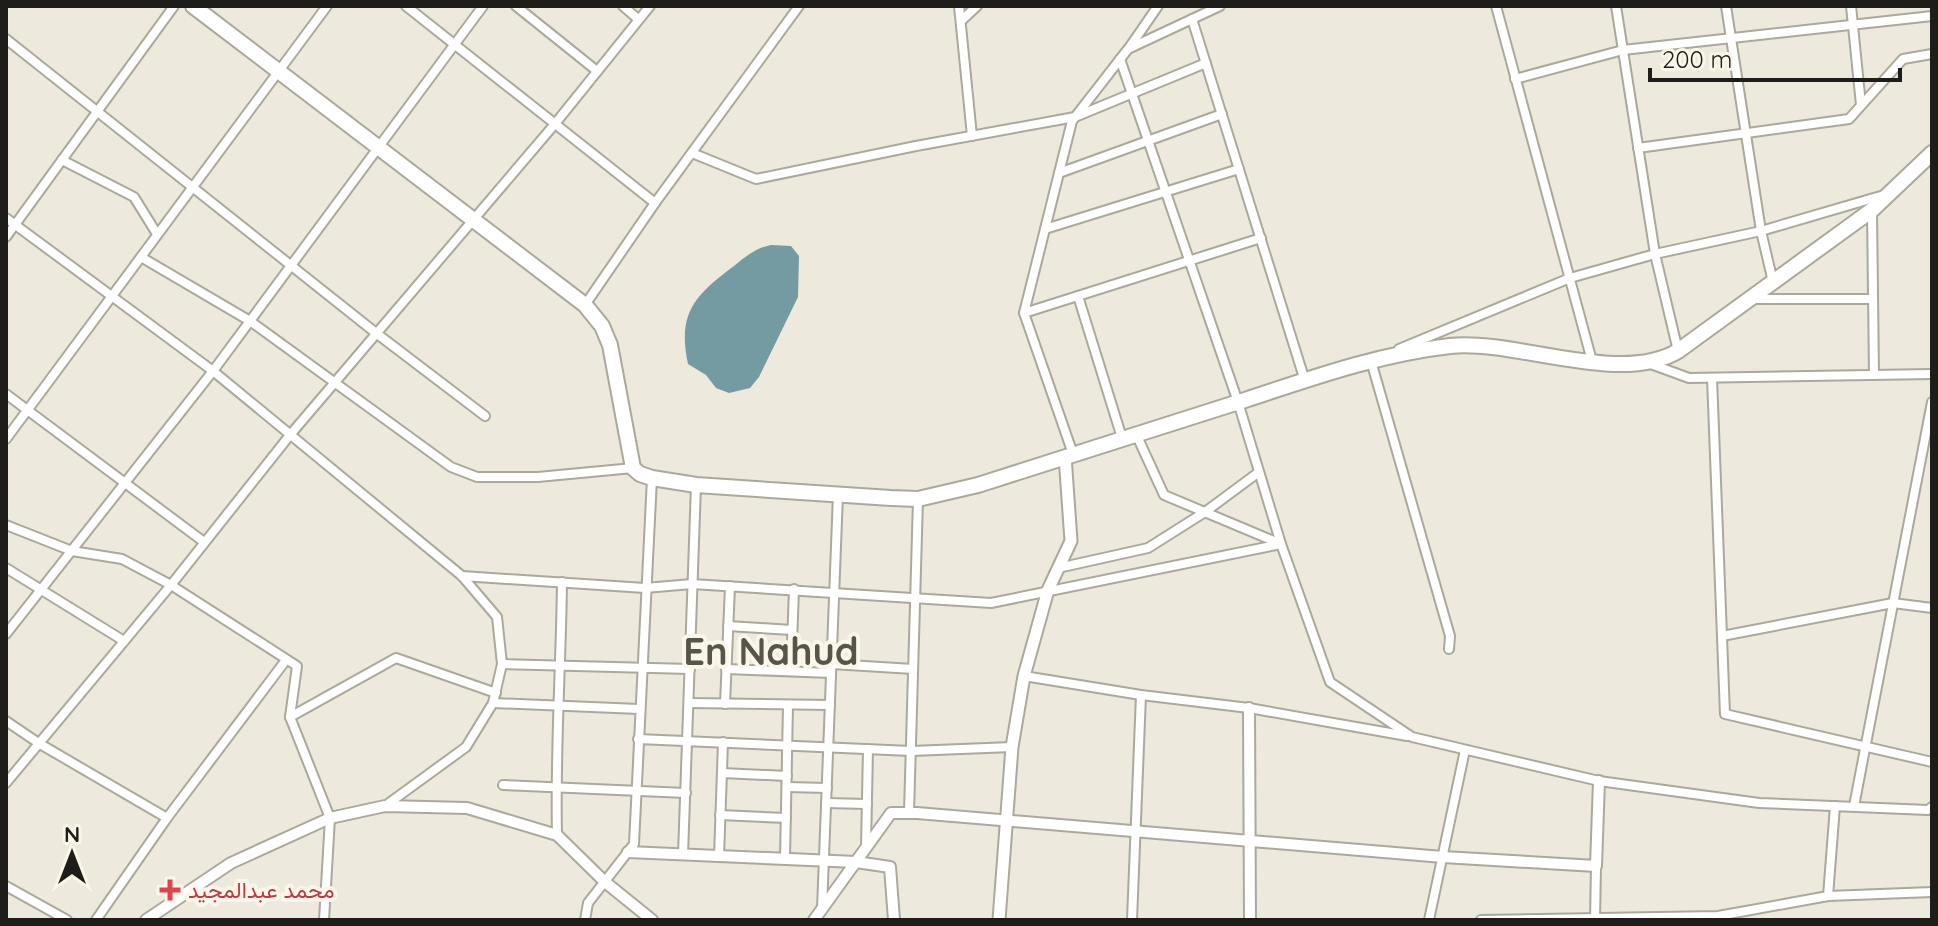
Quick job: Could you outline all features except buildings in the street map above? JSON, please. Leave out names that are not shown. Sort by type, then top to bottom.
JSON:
[{"type":"highway","points":[[193,6],[585,305],[602,326],[610,345],[633,468],[652,478],[696,485],[918,499],[978,485],[1374,359],[1453,345],[1592,361],[1647,363],[1678,351],[1872,210],[1932,153]]},
{"type":"main road","points":[[999,920],[1012,747],[1024,676],[1048,590],[1071,541],[1069,455]]},
{"type":"street","points":[[6,237],[174,6]]},
{"type":"street","points":[[6,439],[327,6]]},
{"type":"street","points":[[406,6],[655,203]]},
{"type":"street","points":[[6,634],[213,371],[483,6]]},
{"type":"street","points":[[516,6],[597,71]]},
{"type":"street","points":[[623,6],[638,19]]},
{"type":"street","points":[[6,783],[171,585],[290,435],[554,125],[650,6]]},
{"type":"street","points":[[585,305],[655,203],[799,6]]},
{"type":"street","points":[[959,6],[972,136]]},
{"type":"street","points":[[961,21],[977,6]]},
{"type":"street","points":[[1069,455],[1024,313],[1075,117],[1158,6]]},
{"type":"street","points":[[1128,49],[1220,6]]},
{"type":"street","points":[[1496,6],[1592,361]]},
{"type":"street","points":[[1616,6],[1655,254],[1678,351]]},
{"type":"street","points":[[1726,6],[1761,231],[1773,282]]},
{"type":"street","points":[[1851,6],[1861,105]]},
{"type":"street","points":[[1515,79],[1623,50],[1932,16]]},
{"type":"street","points":[[1192,19],[1305,381]]},
{"type":"street","points":[[6,39],[485,416]]},
{"type":"street","points":[[1638,148],[1849,119],[1903,59],[1932,54]]},
{"type":"street","points":[[1120,59],[1330,682],[1412,737]]},
{"type":"street","points":[[692,153],[756,179],[1075,117],[1206,63]]},
{"type":"street","points":[[1059,173],[1222,114]]},
{"type":"street","points":[[62,160],[134,197],[157,234]]},
{"type":"street","points":[[1045,229],[1239,169]]},
{"type":"street","points":[[1449,649],[1450,636],[1374,359],[1570,278],[1655,254],[1761,231],[1889,194]]},
{"type":"street","points":[[1872,210],[1874,375]]},
{"type":"street","points":[[6,218],[213,371],[462,576],[497,617],[502,664],[494,698],[466,747],[385,806]]},
{"type":"street","points":[[1024,313],[1261,238]]},
{"type":"street","points":[[141,257],[250,321],[451,467],[477,477],[538,477],[633,468]]},
{"type":"street","points":[[1078,296],[1129,436],[1164,495],[1281,544]]},
{"type":"street","points":[[1748,299],[1873,299]]},
{"type":"street","points":[[1647,363],[1689,378],[1932,374]]},
{"type":"street","points":[[1712,378],[1725,714],[1932,762]]},
{"type":"street","points":[[6,394],[204,542]]},
{"type":"street","points":[[1854,806],[1932,402]]},
{"type":"street","points":[[1058,568],[1148,548],[1205,512],[1259,472]]},
{"type":"street","points":[[585,920],[588,903],[634,844],[652,478]]},
{"type":"street","points":[[683,855],[696,485]]},
{"type":"street","points":[[822,910],[838,494]]},
{"type":"street","points":[[909,813],[918,499]]},
{"type":"street","points":[[6,525],[72,551],[122,559],[171,585],[297,666],[290,717],[330,818],[324,920]]},
{"type":"street","points":[[462,576],[645,588],[692,584],[794,589],[991,603],[1281,544]]},
{"type":"street","points":[[6,568],[124,641]]},
{"type":"street","points":[[557,835],[562,582]]},
{"type":"street","points":[[725,704],[730,586]]},
{"type":"street","points":[[791,671],[794,589]]},
{"type":"street","points":[[1722,636],[1893,603],[1932,608]]},
{"type":"street","points":[[728,626],[792,630]]},
{"type":"street","points":[[290,717],[396,658],[494,698],[639,709]]},
{"type":"street","points":[[96,920],[167,818],[286,660]]},
{"type":"street","points":[[502,664],[690,669]]},
{"type":"street","points":[[726,669],[913,669]]},
{"type":"street","points":[[1024,676],[1249,708],[1412,737],[1599,781],[1759,803],[1928,810],[1932,807]]},
{"type":"street","points":[[1132,920],[1141,695]]},
{"type":"street","points":[[689,703],[830,705]]},
{"type":"street","points":[[785,859],[788,705]]},
{"type":"street","points":[[1249,708],[1250,920]]},
{"type":"street","points":[[6,721],[167,818]]},
{"type":"street","points":[[638,739],[911,751],[1012,747]]},
{"type":"street","points":[[719,857],[723,742]]},
{"type":"street","points":[[866,847],[868,749]]},
{"type":"street","points":[[1429,920],[1465,750]]},
{"type":"street","points":[[722,773],[787,776]]},
{"type":"street","points":[[1595,919],[1599,781]]},
{"type":"street","points":[[503,785],[686,793]]},
{"type":"street","points":[[787,787],[827,788]]},
{"type":"street","points":[[826,803],[867,804]]},
{"type":"street","points":[[146,920],[231,863],[330,818],[385,806],[467,808],[557,835],[605,882],[652,920]]},
{"type":"street","points":[[1828,896],[1835,806]]},
{"type":"street","points":[[814,920],[891,813],[1443,857],[1596,866]]},
{"type":"street","points":[[720,815],[786,818]]},
{"type":"street","points":[[628,852],[856,862],[890,867],[894,920]]},
{"type":"street","points":[[6,886],[67,920]]},
{"type":"street","points":[[1481,920],[1718,916],[1828,896],[1932,892]]},
{"type":"water","points":[[771,245],[791,246],[799,256],[798,297],[759,377],[750,388],[729,393],[716,388],[706,375],[688,364],[685,346],[687,318],[699,296],[709,286],[747,256]]},
{"type":"place","name":"محمد عبدالمجيد","points":[[170,890]]},
{"type":"district","name":"En Nahud","points":[[771,651]]}]
